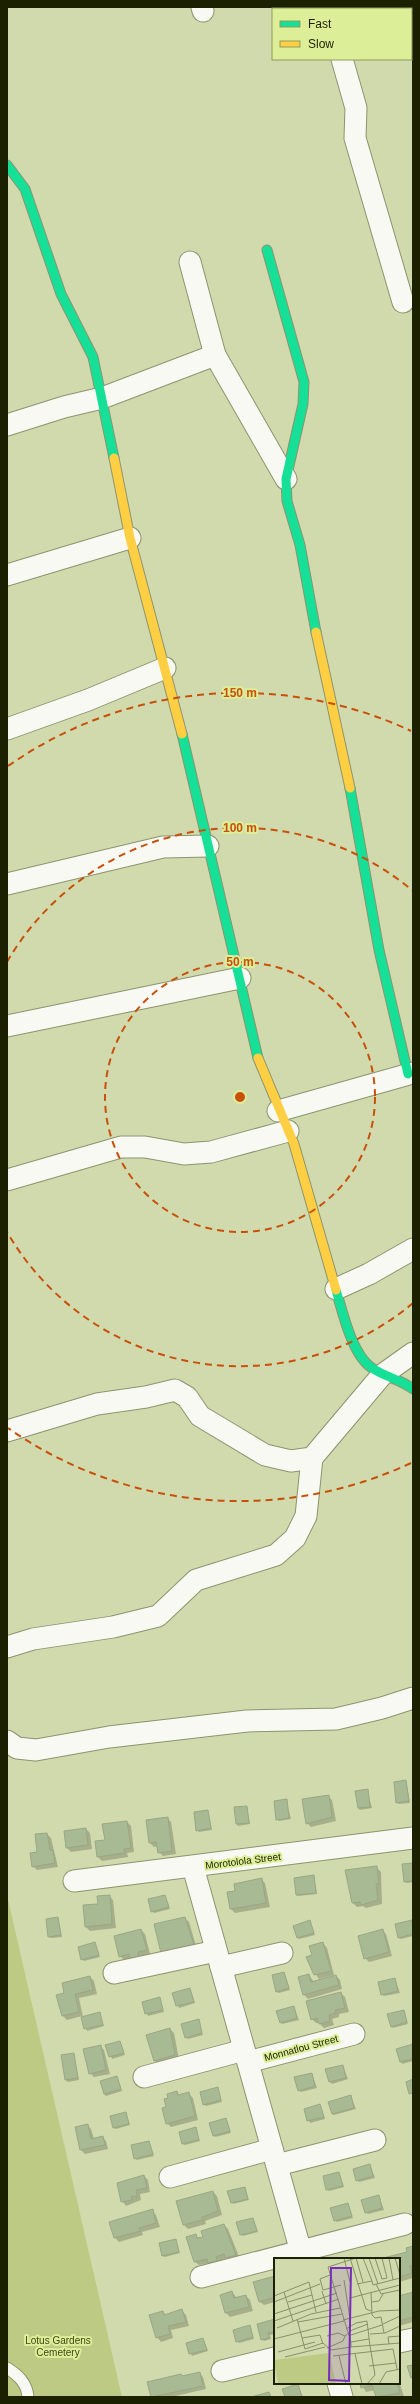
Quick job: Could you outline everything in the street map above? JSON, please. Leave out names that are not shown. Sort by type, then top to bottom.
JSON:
[{"type":"street","points":[[342,60],[356,108],[355,138],[403,302]]},
{"type":"street","points":[[7,165],[25,189],[61,294],[93,357],[130,538],[165,668],[260,1067],[288,1131],[336,1289],[359,1356],[367,1367],[382,1375],[399,1380],[413,1390]]},
{"type":"street","points":[[267,250],[304,382],[303,404],[286,479],[287,501],[300,544],[321,657],[357,822],[379,950],[410,1074],[278,1111]]},
{"type":"street","points":[[190,262],[215,355],[286,479]]},
{"type":"street","points":[[7,425],[102,398],[215,355]]},
{"type":"street","points":[[7,575],[130,538]]},
{"type":"street","points":[[7,729],[88,700],[165,668]]},
{"type":"street","points":[[7,884],[163,847],[208,846]]},
{"type":"street","points":[[7,1026],[240,978]]},
{"type":"street","points":[[7,1180],[121,1147],[145,1147],[184,1154],[211,1152],[288,1131]]},
{"type":"street","points":[[336,1289],[369,1274],[413,1249]]},
{"type":"street","points":[[7,1647],[33,1639],[113,1627],[158,1616],[196,1580],[276,1556],[295,1538],[306,1516],[312,1458],[382,1375],[413,1353]]},
{"type":"street","points":[[7,1431],[97,1404],[146,1397],[175,1390],[187,1397],[200,1416],[265,1455],[291,1461],[312,1458]]},
{"type":"street","points":[[7,1741],[17,1748],[36,1750],[109,1738],[247,1721],[336,1719],[413,1698]]},
{"type":"street","name":"Morotolola Street","points":[[74,1881],[413,1838]]},
{"type":"street","points":[[193,1867],[302,2255]]},
{"type":"street","points":[[114,1973],[219,1959],[282,1953]]},
{"type":"street","name":"Monnatlou Street","points":[[144,2077],[354,2034]]},
{"type":"street","points":[[170,2177],[274,2157],[375,2140]]},
{"type":"street","points":[[288,2258],[405,2224]]},
{"type":"street","points":[[201,2277],[274,2261]]},
{"type":"street","points":[[400,2342],[413,2339]]},
{"type":"street","points":[[222,2371],[274,2358]]},
{"type":"street","points":[[338,2384],[342,2397]]},
{"type":"lane","points":[[7,2368],[16,2374],[23,2382],[28,2397]]},
{"type":"green space","name":"Lotus Gardens Cemetery","points":[[7,1895],[122,2397],[7,2397]]},
{"type":"building","points":[[406,1780],[409,1801],[396,1803],[394,1782]]},
{"type":"building","points":[[368,1789],[370,1807],[358,1808],[355,1791]]},
{"type":"building","points":[[329,1795],[332,1817],[306,1824],[302,1799]]},
{"type":"building","points":[[287,1799],[289,1818],[276,1820],[274,1801]]},
{"type":"building","points":[[247,1806],[249,1823],[236,1824],[234,1807]]},
{"type":"building","points":[[208,1810],[211,1828],[196,1831],[194,1812]]},
{"type":"building","points":[[168,1817],[172,1851],[158,1853],[156,1842],[149,1843],[146,1820]]},
{"type":"building","points":[[127,1821],[131,1848],[124,1849],[124,1853],[97,1857],[95,1841],[105,1840],[102,1824]]},
{"type":"building","points":[[86,1828],[88,1845],[66,1848],[64,1831]]},
{"type":"building","points":[[47,1833],[50,1850],[53,1850],[55,1863],[32,1867],[30,1853],[37,1852],[35,1834]]},
{"type":"building","points":[[413,1863],[413,1881],[404,1882],[402,1864]]},
{"type":"building","points":[[377,1866],[379,1884],[376,1884],[378,1900],[361,1905],[360,1902],[352,1903],[345,1870]]},
{"type":"building","points":[[314,1875],[316,1893],[296,1895],[294,1878]]},
{"type":"building","points":[[262,1878],[266,1903],[230,1909],[227,1892],[235,1891],[234,1884]]},
{"type":"building","points":[[110,1895],[112,1924],[85,1927],[83,1905],[98,1904],[97,1896]]},
{"type":"building","points":[[165,1895],[169,1907],[151,1912],[148,1899]]},
{"type":"building","points":[[58,1917],[61,1935],[48,1937],[46,1919]]},
{"type":"building","points":[[185,1917],[194,1945],[161,1953],[154,1924]]},
{"type":"building","points":[[310,1920],[314,1933],[297,1938],[293,1926]]},
{"type":"building","points":[[412,1920],[413,1934],[398,1938],[395,1924]]},
{"type":"building","points":[[141,1929],[147,1950],[138,1952],[139,1957],[130,1959],[129,1954],[119,1957],[114,1936]]},
{"type":"building","points":[[383,1929],[389,1952],[364,1959],[358,1936]]},
{"type":"building","points":[[95,1942],[99,1955],[81,1960],[78,1947]]},
{"type":"building","points":[[323,1942],[331,1971],[314,1975],[306,1957],[312,1955],[309,1946]]},
{"type":"building","points":[[284,1972],[289,1988],[276,1992],[272,1975]]},
{"type":"building","points":[[309,1974],[311,1982],[336,1975],[339,1985],[303,1995],[298,1977]]},
{"type":"building","points":[[90,1976],[93,1990],[75,1994],[79,2012],[62,2016],[56,1995],[64,1993],[62,1983]]},
{"type":"building","points":[[395,1978],[398,1991],[381,1995],[378,1982]]},
{"type":"building","points":[[190,1988],[194,2002],[176,2006],[172,1993]]},
{"type":"building","points":[[341,1992],[345,2008],[335,2010],[336,2013],[329,2015],[330,2021],[319,2024],[317,2018],[311,2020],[306,2001]]},
{"type":"building","points":[[160,1997],[163,2010],[145,2014],[142,2002]]},
{"type":"building","points":[[294,2006],[297,2018],[280,2023],[276,2011]]},
{"type":"building","points":[[404,2010],[407,2022],[391,2027],[387,2014]]},
{"type":"building","points":[[100,2012],[103,2025],[84,2029],[81,2017]]},
{"type":"building","points":[[199,2019],[202,2033],[185,2038],[181,2024]]},
{"type":"building","points":[[170,2028],[175,2055],[154,2061],[146,2035]]},
{"type":"building","points":[[120,2041],[124,2053],[109,2057],[105,2045]]},
{"type":"building","points":[[413,2044],[413,2059],[400,2062],[396,2049]]},
{"type":"building","points":[[101,2045],[106,2070],[89,2074],[83,2049]]},
{"type":"building","points":[[74,2053],[78,2078],[65,2080],[61,2055]]},
{"type":"building","points":[[343,2065],[346,2078],[329,2082],[325,2069]]},
{"type":"building","points":[[312,2073],[315,2086],[298,2091],[294,2077]]},
{"type":"building","points":[[117,2076],[121,2089],[104,2094],[100,2081]]},
{"type":"building","points":[[413,2079],[413,2093],[409,2094],[406,2082]]},
{"type":"building","points":[[218,2087],[221,2100],[203,2105],[200,2092]]},
{"type":"building","points":[[177,2091],[178,2095],[189,2092],[195,2116],[166,2124],[162,2108],[166,2107],[164,2099],[168,2098],[167,2094]]},
{"type":"building","points":[[351,2095],[354,2108],[332,2114],[328,2102]]},
{"type":"building","points":[[320,2104],[324,2117],[307,2121],[304,2109]]},
{"type":"building","points":[[126,2112],[129,2124],[113,2128],[110,2116]]},
{"type":"building","points":[[226,2118],[230,2131],[213,2136],[209,2123]]},
{"type":"building","points":[[88,2124],[91,2139],[103,2136],[105,2145],[80,2150],[75,2127]]},
{"type":"building","points":[[196,2127],[199,2140],[182,2144],[179,2132]]},
{"type":"building","points":[[149,2141],[153,2154],[134,2159],[131,2145]]},
{"type":"building","points":[[370,2164],[373,2176],[356,2181],[353,2169]]},
{"type":"building","points":[[339,2172],[343,2186],[326,2190],[323,2176]]},
{"type":"building","points":[[144,2175],[147,2188],[136,2190],[137,2196],[131,2197],[132,2200],[121,2202],[117,2183]]},
{"type":"building","points":[[245,2187],[248,2199],[231,2203],[227,2191]]},
{"type":"building","points":[[213,2191],[218,2211],[202,2217],[203,2220],[183,2225],[176,2201]]},
{"type":"building","points":[[379,2195],[382,2208],[365,2213],[361,2200]]},
{"type":"building","points":[[348,2203],[352,2216],[334,2221],[330,2208]]},
{"type":"building","points":[[153,2209],[156,2223],[139,2228],[140,2231],[114,2238],[109,2222]]},
{"type":"building","points":[[253,2218],[257,2231],[240,2235],[236,2222]]},
{"type":"building","points":[[224,2224],[236,2255],[225,2258],[224,2254],[216,2257],[217,2261],[208,2263],[207,2259],[194,2262],[186,2237],[196,2234],[197,2238],[203,2237],[201,2231]]},
{"type":"building","points":[[176,2239],[179,2252],[162,2256],[159,2243]]},
{"type":"building","points":[[413,2246],[413,2265],[410,2266],[412,2273],[400,2277],[400,2258],[383,2258],[407,2252],[406,2248]]},
{"type":"building","points":[[274,2276],[274,2297],[259,2302],[253,2282]]},
{"type":"building","points":[[232,2291],[234,2298],[246,2295],[249,2307],[225,2313],[220,2295]]},
{"type":"building","points":[[413,2292],[413,2317],[400,2321],[400,2296]]},
{"type":"building","points":[[182,2309],[186,2322],[168,2326],[170,2334],[156,2338],[149,2315],[163,2311],[164,2315]]},
{"type":"building","points":[[274,2319],[274,2331],[268,2333],[269,2338],[261,2340],[257,2324]]},
{"type":"building","points":[[250,2325],[253,2337],[236,2342],[233,2330]]},
{"type":"building","points":[[203,2338],[207,2350],[189,2354],[186,2343]]},
{"type":"building","points":[[413,2365],[413,2378],[411,2378],[407,2366]]},
{"type":"building","points":[[200,2372],[203,2386],[151,2397],[147,2382],[181,2374],[182,2376]]},
{"type":"building","points":[[298,2384],[302,2397],[285,2397],[282,2389]]},
{"type":"building","points":[[360,2384],[397,2384],[400,2393],[376,2397],[372,2385],[361,2388]]},
{"type":"building","points":[[269,2392],[271,2397],[251,2397]]},
{"type":"traffic: fast","points":[[7,165],[25,189],[61,294],[93,357],[114,458]]},
{"type":"traffic: fast","points":[[267,250],[304,382],[303,404],[286,479],[287,501],[300,545],[316,632]]},
{"type":"traffic: fast","points":[[182,734],[258,1058]]},
{"type":"traffic: fast","points":[[350,788],[379,950],[408,1074]]},
{"type":"traffic: fast","points":[[336,1290],[349,1333],[359,1354],[365,1362],[377,1371],[413,1389]]},
{"type":"traffic: slow","points":[[114,458],[130,538],[182,734]]},
{"type":"traffic: slow","points":[[316,632],[350,788]]},
{"type":"traffic: slow","points":[[258,1058],[294,1144],[336,1290]]}]
